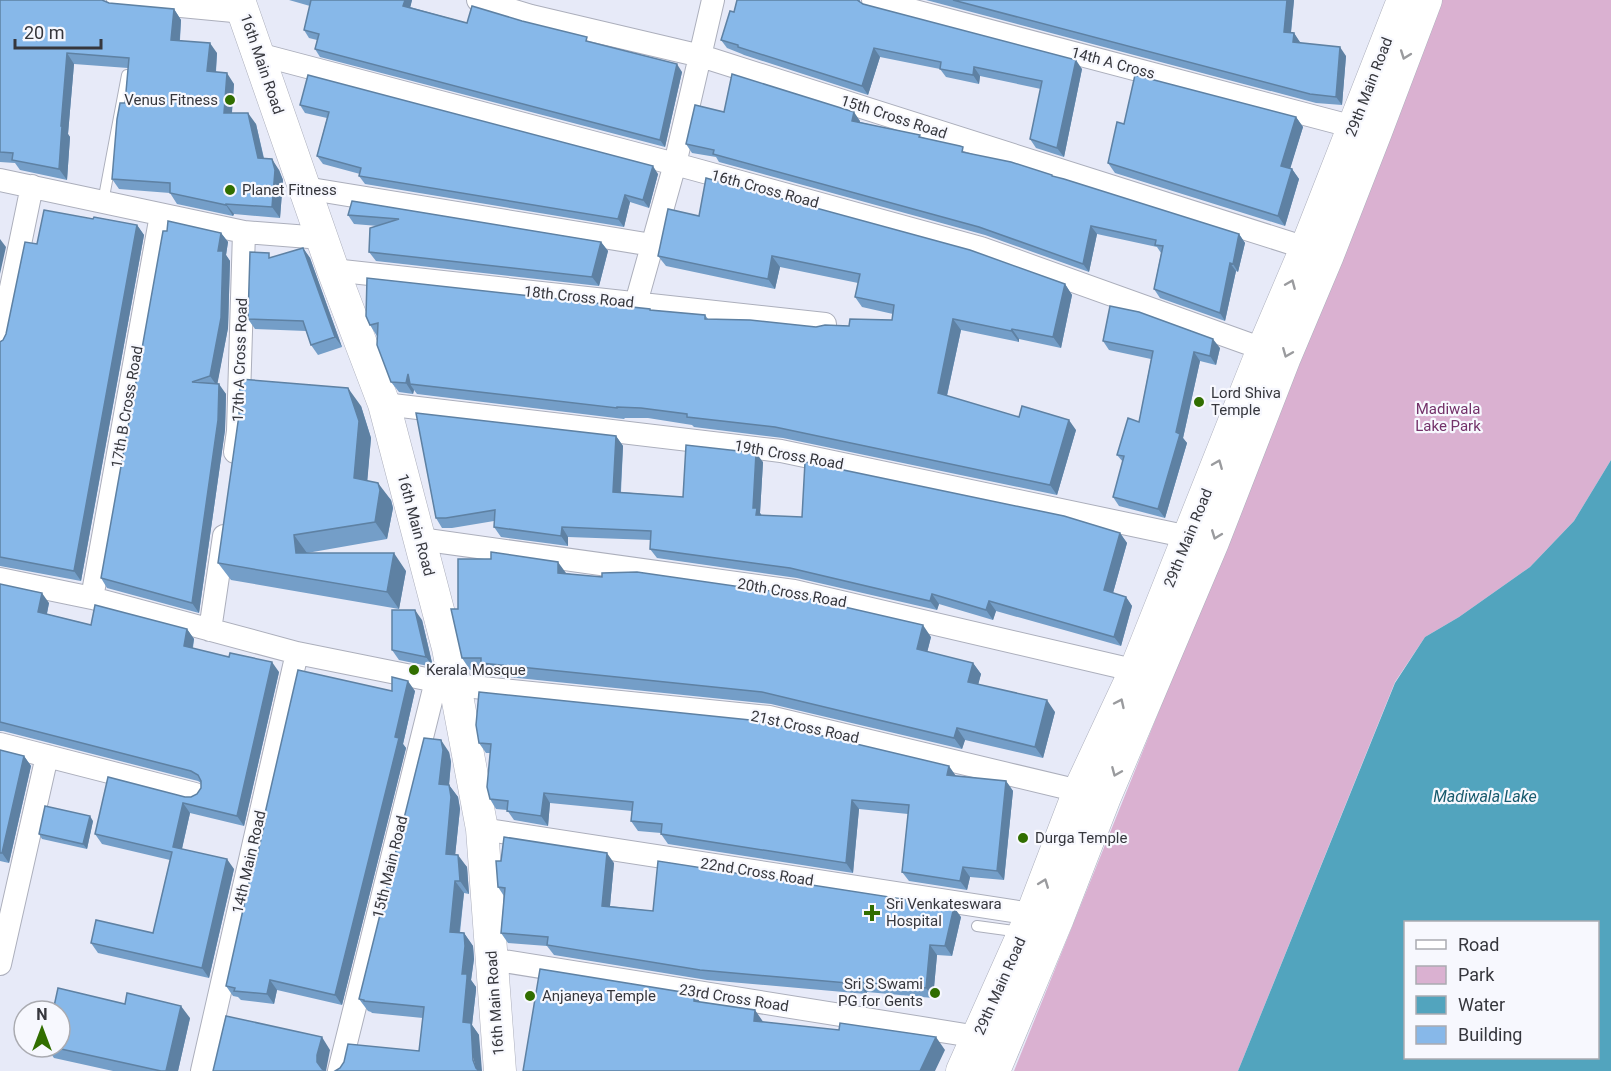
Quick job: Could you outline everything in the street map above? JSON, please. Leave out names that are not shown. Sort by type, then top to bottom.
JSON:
[{"type":"main road","name":"29th Main Road","points":[[994,1071],[1058,918],[1105,797],[1189,537],[1403,0]]},
{"type":"main road","name":"29th Main Road","points":[[962,1071],[1028,923],[1079,791],[1146,674],[1213,542],[1426,0]]},
{"type":"main road","name":"16th Main Road","points":[[241,6],[333,270],[384,404],[448,648],[445,683],[482,829],[500,1071]]},
{"type":"street","points":[[118,0],[241,6]]},
{"type":"street","name":"15th Cross Road","points":[[478,0],[533,8],[701,56],[1306,248]]},
{"type":"street","points":[[636,303],[675,164],[713,0]]},
{"type":"street","name":"14th A Cross","points":[[873,0],[1354,127]]},
{"type":"street","name":"16th Cross Road","points":[[258,54],[675,164],[981,248],[1263,349]]},
{"type":"street","points":[[0,180],[244,232],[322,238]]},
{"type":"street","points":[[0,341],[32,186]]},
{"type":"street","points":[[304,188],[652,245]]},
{"type":"street","name":"17th B Cross Road","points":[[92,598],[161,215]]},
{"type":"street","name":"17th A Cross Road","points":[[231,478],[238,431],[244,232]]},
{"type":"street","name":"18th Cross Road","points":[[333,270],[825,324]]},
{"type":"street","name":"19th Cross Road","points":[[384,404],[781,451],[1189,537]]},
{"type":"street","points":[[210,630],[227,513]]},
{"type":"street","name":"20th Cross Road","points":[[420,539],[794,591],[1146,674]]},
{"type":"street","name":"21st Cross Road","points":[[0,579],[92,598],[297,653],[445,683],[769,717],[1079,791]]},
{"type":"street","name":"14th Main Road","points":[[202,1071],[297,653]]},
{"type":"street","name":"15th Main Road","points":[[339,1071],[445,683]]},
{"type":"street","points":[[0,744],[195,794]]},
{"type":"street","points":[[0,964],[9,878],[47,756]]},
{"type":"street","name":"22nd Cross Road","points":[[482,829],[1028,923]]},
{"type":"street","name":"23rd Cross Road","points":[[491,959],[978,1036]]},
{"type":"lane","points":[[103,202],[127,75]]},
{"type":"lane","points":[[977,926],[1028,923]]},
{"type":"green space","name":"Madiwala Lake Park","points":[[1437,0],[1611,0],[1611,460],[1574,521],[1530,567],[1459,617],[1425,637],[1395,682],[1238,1071],[1014,1071],[1159,711]]},
{"type":"water","name":"Madiwala Lake","points":[[1611,460],[1611,1071],[1238,1071],[1395,683],[1425,637],[1459,617],[1530,567],[1574,521]]},
{"type":"building","points":[[0,0],[102,0],[109,3],[174,9],[171,40],[210,43],[207,71],[227,73],[224,113],[248,113],[258,158],[272,159],[275,170],[272,207],[226,205],[170,193],[170,183],[112,179],[117,119],[120,103],[125,103],[129,58],[67,53],[59,169],[12,160],[13,153],[0,152]]},
{"type":"building","points":[[311,0],[405,0],[403,6],[467,23],[472,6],[587,37],[586,41],[677,64],[660,140],[315,49],[319,34],[304,30]]},
{"type":"building","points":[[737,0],[857,0],[863,4],[1076,60],[1057,148],[1030,139],[1042,81],[974,67],[973,75],[940,69],[941,62],[874,48],[862,86],[721,40],[730,11],[734,12]]},
{"type":"building","points":[[953,0],[1287,0],[1284,32],[1294,33],[1293,42],[1340,47],[1336,97],[1310,94]]},
{"type":"building","points":[[732,74],[854,112],[852,121],[960,146],[963,147],[962,152],[1011,162],[1239,234],[1233,264],[1230,263],[1220,313],[1154,289],[1163,246],[1155,245],[1156,240],[1091,226],[1083,264],[979,227],[713,154],[714,150],[686,144],[695,105],[724,112]]},
{"type":"building","points":[[308,75],[653,166],[643,200],[625,195],[618,219],[359,176],[361,168],[317,156],[329,112],[300,105]]},
{"type":"building","points":[[1135,75],[1296,117],[1281,166],[1292,169],[1278,216],[1108,163],[1117,122],[1124,124]]},
{"type":"building","points":[[706,178],[970,250],[1065,284],[1053,337],[953,319],[938,393],[1019,417],[1022,406],[1069,420],[1050,485],[775,427],[687,417],[687,414],[641,408],[617,408],[410,384],[408,374],[406,383],[391,382],[377,345],[378,323],[370,325],[366,316],[367,278],[705,315],[705,319],[750,320],[816,327],[849,326],[850,319],[892,320],[894,305],[855,297],[860,274],[772,256],[768,279],[658,256],[668,209],[699,216]]},
{"type":"building","points":[[352,201],[601,242],[592,277],[369,252],[370,228],[399,219],[348,215]]},
{"type":"building","points":[[44,210],[137,225],[74,571],[0,557],[0,342],[6,334],[25,242],[37,244]]},
{"type":"building","points":[[168,221],[221,233],[218,251],[223,251],[221,318],[210,376],[192,382],[219,384],[218,420],[192,603],[101,578],[163,231],[167,231]]},
{"type":"building","points":[[303,248],[335,337],[311,345],[303,321],[248,319],[250,252],[269,253],[269,258]]},
{"type":"building","points":[[1110,306],[1139,312],[1213,339],[1210,356],[1194,352],[1176,432],[1180,434],[1158,509],[1113,497],[1124,456],[1117,455],[1128,418],[1139,422],[1153,351],[1103,341]]},
{"type":"building","points":[[240,379],[348,388],[359,421],[354,478],[378,483],[380,490],[375,522],[294,535],[296,553],[394,553],[387,592],[218,563],[239,415]]},
{"type":"building","points":[[416,413],[616,436],[613,492],[683,497],[686,445],[756,453],[753,508],[757,508],[756,515],[802,517],[805,462],[1064,516],[1120,533],[1104,590],[1126,597],[1114,637],[989,601],[986,610],[932,594],[930,601],[790,568],[650,549],[651,531],[562,527],[561,536],[494,527],[495,510],[436,518]]},
{"type":"building","points":[[491,552],[558,562],[558,573],[602,577],[602,573],[637,572],[784,593],[923,625],[917,649],[973,663],[968,682],[1047,700],[1035,747],[957,728],[954,738],[762,692],[481,663],[481,658],[462,658],[451,609],[458,609],[458,559],[491,559]]},
{"type":"building","points":[[0,584],[42,593],[38,612],[91,625],[95,605],[187,629],[184,646],[229,657],[230,653],[272,662],[237,816],[183,803],[173,847],[227,859],[202,968],[91,943],[96,920],[153,933],[172,852],[95,834],[108,777],[185,797],[197,794],[201,788],[201,781],[198,775],[191,771],[0,722]]},
{"type":"building","points":[[392,610],[415,610],[426,657],[392,650]]},
{"type":"building","points":[[298,670],[392,691],[392,677],[408,681],[395,737],[399,738],[335,995],[270,980],[267,994],[234,991],[235,988],[226,986]]},
{"type":"building","points":[[479,692],[760,721],[949,766],[947,775],[1006,781],[997,871],[963,867],[960,881],[902,872],[909,805],[852,800],[846,863],[661,834],[662,824],[631,821],[633,802],[544,793],[541,816],[507,811],[508,801],[490,799],[487,787],[491,744],[479,743],[476,725]]},
{"type":"building","points":[[424,738],[441,740],[443,750],[439,784],[449,785],[451,797],[446,854],[458,855],[460,881],[455,881],[450,932],[464,933],[462,974],[467,974],[467,978],[463,1022],[471,1023],[473,1060],[479,1071],[335,1071],[344,1062],[348,1044],[419,1051],[424,1007],[359,999]]},
{"type":"building","points":[[0,750],[24,756],[2,853],[0,853]]},
{"type":"building","points":[[45,806],[90,816],[83,844],[39,834]]},
{"type":"building","points":[[504,837],[607,853],[602,906],[653,911],[658,861],[954,907],[945,946],[930,945],[926,988],[700,970],[547,945],[548,937],[501,933],[505,888],[498,887],[496,861],[501,861]]},
{"type":"building","points":[[540,969],[694,994],[694,1001],[755,1010],[754,1021],[839,1030],[840,1023],[936,1037],[920,1071],[523,1071]]},
{"type":"building","points":[[58,988],[125,1004],[127,993],[181,1006],[166,1071],[72,1051],[72,999],[56,999]]},
{"type":"building","points":[[226,1016],[322,1037],[317,1062],[326,1071],[213,1071]]},
{"type":"place","name":"Venus Fitness","points":[[230,100]]},
{"type":"place","name":"Planet Fitness","points":[[230,190]]},
{"type":"place","name":"Lord Shiva Temple","points":[[1199,402]]},
{"type":"place","name":"Kerala Mosque","points":[[414,670]]},
{"type":"place","name":"Durga Temple","points":[[1023,838]]},
{"type":"place","name":"Sri Venkateswara Hospital","points":[[872,913]]},
{"type":"place","name":"Sri S Swami PG for Gents","points":[[935,993]]},
{"type":"place","name":"Anjaneya Temple","points":[[530,996]]}]
